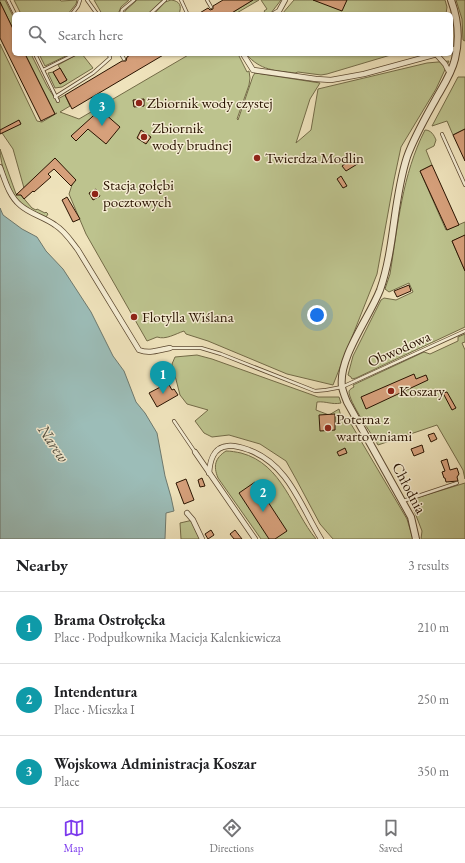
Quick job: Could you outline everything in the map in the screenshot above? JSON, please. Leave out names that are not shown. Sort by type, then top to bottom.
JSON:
[{"type":"street","points":[[277,12],[285,0]]},
{"type":"street","points":[[342,387],[346,358],[376,298],[384,276],[398,194],[407,157],[419,130],[451,71],[455,60],[454,49],[458,27],[451,0]]},
{"type":"street","points":[[244,56],[253,70],[331,80],[364,74],[429,56]]},
{"type":"street","points":[[438,56],[448,70],[451,71]]},
{"type":"street","points":[[0,167],[13,198],[29,212],[55,225],[67,235],[78,250],[139,350],[153,352],[170,348]]},
{"type":"street","name":"Chłodnia","points":[[342,387],[352,412],[411,517],[416,539]]},
{"type":"street","points":[[209,473],[210,461],[213,455],[219,449],[226,446],[233,446],[260,454],[272,462],[283,473],[321,539]]},
{"type":"street","points":[[196,452],[255,539]]},
{"type":"street","points":[[187,513],[193,520],[202,539]]},
{"type":"lane","points":[[8,0],[14,12]]},
{"type":"lane","points":[[74,12],[80,0]]},
{"type":"lane","points":[[87,0],[96,12]]},
{"type":"lane","points":[[122,12],[134,0]]},
{"type":"lane","points":[[152,12],[165,0]]},
{"type":"lane","points":[[181,0],[187,12]]},
{"type":"lane","points":[[207,0],[211,7]]},
{"type":"lane","points":[[36,56],[58,102]]},
{"type":"lane","points":[[42,70],[71,56]]},
{"type":"lane","points":[[56,96],[93,73],[110,58],[110,56]]},
{"type":"lane","points":[[442,134],[465,185]]},
{"type":"lane","name":"Obwodowa","points":[[170,348],[201,348],[221,354],[315,391],[342,387],[465,331]]},
{"type":"lane","points":[[174,420],[196,452]]},
{"type":"lane","points":[[402,501],[457,483]]},
{"type":"green space","points":[[0,0],[5,0],[12,14],[12,27]]},
{"type":"green space","points":[[14,0],[77,0],[76,4],[70,12],[20,12]]},
{"type":"green space","points":[[94,0],[129,0],[121,7],[119,12],[101,12]]},
{"type":"green space","points":[[137,0],[163,0],[150,12],[124,12]]},
{"type":"green space","points":[[171,0],[176,1],[180,4],[179,12],[156,12],[165,2]]},
{"type":"green space","points":[[253,0],[259,0],[238,12],[233,12]]},
{"type":"green space","points":[[261,0],[281,0],[272,12],[265,12],[267,9]]},
{"type":"green space","points":[[294,0],[445,0],[447,7],[446,12],[284,12]]},
{"type":"green space","points":[[456,0],[465,0],[465,41],[463,40],[462,19]]},
{"type":"green space","points":[[0,44],[37,121],[42,122],[57,113],[55,114],[26,56],[32,56],[56,100],[65,95],[70,106],[60,112],[79,119],[187,56],[239,56],[247,72],[249,71],[250,78],[237,119],[238,120],[255,73],[320,83],[310,99],[296,143],[311,130],[318,89],[427,63],[449,61],[436,89],[401,147],[377,274],[333,385],[287,374],[208,341],[186,334],[184,331],[167,337],[157,337],[147,341],[86,234],[69,194],[73,182],[51,163],[24,188],[13,149],[0,130]]},
{"type":"green space","points":[[40,56],[66,56],[45,66]]},
{"type":"green space","points":[[74,56],[84,56],[93,68],[62,87],[55,88],[48,73],[53,72],[60,84],[67,80],[58,65]]},
{"type":"green space","points":[[248,56],[387,56],[321,75],[268,69]]},
{"type":"green space","points":[[458,77],[465,77],[465,129],[453,135],[447,121],[432,126]]},
{"type":"green space","points":[[425,130],[432,133],[436,140],[434,146],[426,150],[432,165],[420,171],[446,230],[465,222],[465,238],[464,236],[452,241],[465,271],[465,327],[352,379],[348,375],[353,356],[381,300],[384,298],[396,300],[413,292],[409,283],[389,292],[385,289],[390,274],[406,182],[417,147]]},
{"type":"green space","points":[[0,149],[16,194],[20,194],[32,208],[45,213],[46,212],[48,214],[46,217],[27,208],[17,198],[6,178],[0,155]]},
{"type":"green space","points":[[465,334],[465,342],[462,343],[465,350],[465,479],[463,470],[437,425],[378,445],[356,410],[349,391],[354,387],[353,385],[424,352],[430,354],[458,341],[458,337]]},
{"type":"green space","points":[[197,355],[318,397],[339,397],[341,403],[335,404],[317,402],[316,410],[329,415],[339,409],[342,420],[351,424],[407,519],[413,539],[333,539],[320,524],[286,461],[260,444],[229,435],[212,437],[204,433],[195,421],[208,410],[187,404],[180,395],[172,364],[175,357]]},
{"type":"green space","points":[[226,451],[241,453],[255,459],[267,467],[277,477],[316,539],[261,539],[218,478],[215,466],[217,459]]},
{"type":"green space","points":[[465,483],[465,539],[421,539],[422,531],[410,500]]},
{"type":"green space","points":[[193,520],[202,539],[181,539],[180,523]]},
{"type":"water","name":"Narew","points":[[0,208],[3,215],[22,229],[37,237],[46,251],[63,269],[91,312],[113,356],[124,371],[136,402],[145,413],[157,433],[165,476],[174,511],[166,513],[165,539],[0,539]]},
{"type":"building","points":[[223,0],[253,0],[233,12],[201,12],[208,8],[210,10],[213,9],[213,6]]},
{"type":"building","points":[[313,0],[347,0],[342,11]]},
{"type":"building","points":[[0,2],[12,27],[12,56],[26,56],[55,114],[41,121],[0,38]]},
{"type":"building","points":[[162,56],[72,109],[65,95],[122,61],[126,61],[127,57]]},
{"type":"building","points":[[60,68],[67,80],[60,84],[53,72]]},
{"type":"building","name":"Zbiornik wody czystej","points":[[144,99],[144,106],[134,107],[133,100]]},
{"type":"building","points":[[103,107],[106,110],[104,113],[120,127],[106,144],[88,129],[76,141],[71,136]]},
{"type":"building","points":[[19,120],[21,124],[0,134],[0,130]]},
{"type":"building","points":[[465,129],[465,161],[453,135]]},
{"type":"building","name":"Zbiornik wody brudnej","points":[[141,130],[151,137],[146,144],[137,138]]},
{"type":"building","points":[[355,157],[359,163],[346,171],[342,166]]},
{"type":"building","points":[[55,158],[76,180],[71,186],[54,169],[48,174],[51,177],[24,199],[21,195],[16,195]]},
{"type":"building","points":[[432,165],[459,225],[447,230],[420,171]]},
{"type":"building","points":[[341,176],[347,186],[343,188],[337,179]]},
{"type":"building","name":"Stacja gołębi pocztowych","points":[[96,189],[100,196],[93,200],[89,193]]},
{"type":"building","points":[[67,197],[80,219],[73,222],[62,200]]},
{"type":"building","points":[[465,235],[465,271],[452,241]]},
{"type":"building","points":[[409,285],[411,291],[397,297],[394,291]]},
{"type":"building","name":"Koszary","points":[[414,374],[416,379],[426,375],[428,380],[366,409],[361,397]]},
{"type":"building","points":[[168,383],[172,390],[174,389],[178,395],[157,407],[149,393]]},
{"type":"building","points":[[447,392],[456,408],[452,410],[443,393]]},
{"type":"building","name":"Poterna z wartowniami","points":[[335,414],[335,430],[320,431],[319,415]]},
{"type":"building","points":[[434,433],[437,439],[431,442],[428,435]]},
{"type":"building","points":[[422,445],[424,452],[414,456],[411,449]]},
{"type":"building","points":[[345,448],[347,453],[339,456],[337,452]]},
{"type":"building","points":[[447,459],[450,470],[457,468],[459,474],[457,477],[458,481],[446,482],[444,478],[442,472],[445,471],[441,461]]},
{"type":"building","points":[[202,478],[205,486],[200,487],[198,480]]},
{"type":"building","points":[[186,479],[194,500],[184,504],[176,483]]},
{"type":"building","points":[[255,482],[287,531],[275,539],[269,539],[239,493]]},
{"type":"building","points":[[211,530],[214,535],[208,539],[205,534]]},
{"type":"building","points":[[235,530],[242,539],[234,539],[230,534]]},
{"type":"place","name":"Zbiornik wody czystej","points":[[139,103]]},
{"type":"place","name":"Wojskowa Administracja Koszar","points":[[102,126]]},
{"type":"place","name":"Zbiornik wody brudnej","points":[[144,137]]},
{"type":"place","name":"Twierdza Modlin","points":[[257,158]]},
{"type":"place","name":"Stacja gołębi pocztowych","points":[[95,194]]},
{"type":"place","name":"Flotylla Wiślana","points":[[134,317]]},
{"type":"place","name":"Koszary","points":[[391,391]]},
{"type":"place","name":"Brama Ostrołęcka","points":[[163,394]]},
{"type":"place","name":"Poterna z wartowniami","points":[[328,428]]},
{"type":"place","name":"Intendentura","points":[[263,512]]}]
